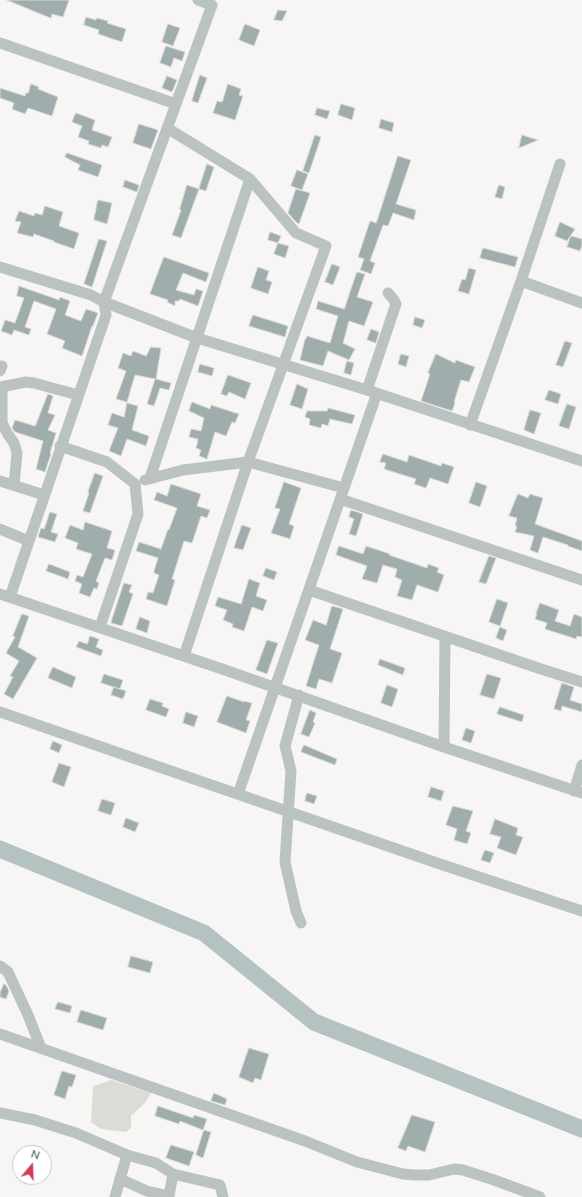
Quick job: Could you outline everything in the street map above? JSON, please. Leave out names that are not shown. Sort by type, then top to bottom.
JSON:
[{"type":"street","points":[[198,0],[212,5],[104,302],[106,315],[28,541],[5,595],[578,792],[582,765]]},
{"type":"street","points":[[0,43],[176,104]]},
{"type":"street","points":[[167,128],[250,179],[296,233],[326,246],[248,462],[184,656]]},
{"type":"street","points":[[470,425],[521,281],[560,164]]},
{"type":"street","points":[[150,478],[250,179]]},
{"type":"street","points":[[0,267],[75,289],[104,302],[197,338],[372,392],[582,461]]},
{"type":"street","points":[[521,281],[582,302]]},
{"type":"street","points":[[238,794],[344,488],[396,304],[388,293]]},
{"type":"street","points":[[0,366],[2,366],[0,371]]},
{"type":"street","points":[[14,485],[17,453],[14,442],[1,425],[1,387],[26,382],[78,395]]},
{"type":"street","points":[[60,446],[107,462],[136,484],[138,514],[100,627]]},
{"type":"street","points":[[136,484],[150,478],[183,470],[248,462],[344,488]]},
{"type":"street","points":[[0,481],[44,495]]},
{"type":"street","points":[[340,499],[582,580]]},
{"type":"street","points":[[0,529],[28,541]]},
{"type":"street","points":[[309,590],[582,682]]},
{"type":"street","points":[[444,746],[445,636]]},
{"type":"street","points":[[299,695],[285,746],[291,771],[285,862],[296,911],[301,923]]},
{"type":"street","points":[[0,712],[437,864],[582,912]]},
{"type":"street","points":[[0,966],[8,972],[28,1015],[41,1048]]},
{"type":"street","points":[[0,1034],[305,1141],[357,1162],[403,1174],[414,1175],[429,1175],[454,1169],[463,1170],[536,1196]]},
{"type":"street","points":[[0,1113],[35,1120],[76,1133],[127,1155],[156,1163],[172,1174],[220,1185],[223,1197]]},
{"type":"street","points":[[115,1197],[127,1155]]},
{"type":"street","points":[[120,1179],[147,1191],[169,1197],[172,1174]]},
{"type":"shaded area","points":[[112,1080],[151,1093],[145,1103],[131,1116],[131,1128],[126,1132],[101,1129],[91,1122],[93,1086]]},
{"type":"building","points":[[7,0],[69,0],[63,17],[52,14],[51,18]]},
{"type":"building","points":[[278,10],[287,11],[282,21],[274,20]]},
{"type":"building","points":[[86,17],[108,21],[107,23],[126,29],[122,42],[98,34],[99,30],[84,25]]},
{"type":"building","points":[[168,24],[180,28],[173,46],[162,42]]},
{"type":"building","points":[[245,24],[260,30],[254,46],[239,40]]},
{"type":"building","points":[[166,46],[185,52],[182,61],[174,58],[171,67],[160,63]]},
{"type":"building","points":[[200,75],[207,78],[198,103],[192,101]]},
{"type":"building","points":[[167,76],[177,80],[172,92],[162,88]]},
{"type":"building","points":[[31,84],[39,87],[38,89],[58,97],[52,116],[28,108],[25,114],[12,109],[14,103],[0,98],[0,88],[25,96],[26,93],[28,93]]},
{"type":"building","points":[[228,84],[241,89],[239,95],[243,96],[235,120],[213,113],[217,101],[222,102]]},
{"type":"building","points":[[341,104],[355,108],[352,120],[338,115]]},
{"type":"building","points":[[317,108],[330,111],[327,119],[315,115]]},
{"type":"building","points":[[76,113],[95,120],[92,130],[112,137],[108,147],[102,145],[101,148],[88,144],[89,141],[78,137],[82,126],[72,122]]},
{"type":"building","points":[[381,119],[394,123],[392,132],[379,128]]},
{"type":"building","points":[[139,124],[158,130],[151,149],[133,143]]},
{"type":"building","points":[[315,135],[321,137],[309,173],[303,171]]},
{"type":"building","points":[[522,135],[538,140],[519,148]]},
{"type":"building","points":[[67,153],[102,165],[98,177],[78,170],[80,165],[65,157]]},
{"type":"building","points":[[398,156],[411,160],[396,204],[416,210],[414,220],[393,213],[388,226],[383,225],[370,261],[375,263],[371,274],[360,270],[364,259],[358,257],[370,221],[376,223]]},
{"type":"building","points":[[207,164],[214,167],[206,191],[199,189]]},
{"type":"building","points":[[297,170],[308,174],[302,190],[291,186]]},
{"type":"building","points":[[125,180],[139,185],[137,192],[123,187]]},
{"type":"building","points":[[187,185],[199,189],[181,238],[172,235],[181,210],[180,209]]},
{"type":"building","points":[[499,185],[505,187],[502,199],[495,197]]},
{"type":"building","points":[[296,189],[310,193],[299,224],[288,213]]},
{"type":"building","points":[[98,200],[112,203],[107,224],[94,220]]},
{"type":"building","points":[[45,206],[63,212],[59,226],[79,233],[74,249],[34,234],[33,237],[17,233],[21,222],[15,221],[19,211],[34,216],[35,213],[42,215]]},
{"type":"building","points":[[560,222],[575,229],[567,241],[555,236]]},
{"type":"building","points":[[270,232],[281,236],[278,243],[268,240]]},
{"type":"building","points":[[571,236],[582,239],[580,251],[567,247]]},
{"type":"building","points":[[99,239],[107,241],[92,287],[84,284]]},
{"type":"building","points":[[278,243],[289,246],[285,258],[274,254]]},
{"type":"building","points":[[483,248],[518,257],[515,267],[480,258]]},
{"type":"building","points":[[164,257],[209,273],[206,282],[183,273],[176,290],[194,295],[196,289],[203,291],[198,306],[180,299],[179,301],[175,301],[175,306],[167,302],[168,300],[150,294]]},
{"type":"building","points":[[332,264],[340,267],[333,285],[325,282]]},
{"type":"building","points":[[258,267],[269,271],[266,280],[272,282],[268,294],[251,288]]},
{"type":"building","points":[[469,268],[476,270],[469,294],[458,291],[462,279],[465,280]]},
{"type":"building","points":[[357,272],[365,274],[357,297],[373,302],[364,326],[349,321],[343,343],[355,349],[349,360],[328,351],[323,366],[300,360],[307,336],[330,343],[338,316],[316,309],[318,301],[344,309]]},
{"type":"building","points":[[19,286],[59,300],[60,297],[70,301],[65,315],[81,321],[86,309],[98,313],[82,356],[62,348],[65,341],[47,334],[56,309],[34,301],[25,327],[31,329],[29,335],[14,330],[12,335],[1,331],[5,320],[15,323],[24,298],[17,296]]},
{"type":"building","points":[[253,315],[288,326],[285,337],[249,326]]},
{"type":"building","points":[[415,317],[425,320],[422,328],[413,325]]},
{"type":"building","points":[[371,329],[379,332],[376,343],[367,340]]},
{"type":"building","points":[[565,341],[572,343],[563,367],[556,365]]},
{"type":"building","points":[[151,347],[161,348],[156,379],[171,383],[169,390],[160,388],[154,406],[147,404],[155,379],[135,375],[127,402],[116,399],[126,371],[118,368],[123,353],[131,356],[133,351],[146,356]]},
{"type":"building","points":[[401,354],[409,356],[406,367],[398,364]]},
{"type":"building","points":[[436,354],[455,363],[456,360],[475,367],[469,382],[461,380],[452,411],[421,401],[430,374],[428,373]]},
{"type":"building","points":[[347,361],[354,363],[351,375],[344,373]]},
{"type":"building","points":[[200,364],[214,368],[212,376],[198,372]]},
{"type":"building","points":[[228,375],[251,383],[245,399],[229,392],[227,396],[221,394]]},
{"type":"building","points":[[297,384],[308,389],[302,409],[290,405]]},
{"type":"building","points":[[549,390],[561,394],[558,404],[545,400]]},
{"type":"building","points":[[48,394],[53,396],[48,413],[55,415],[48,430],[56,433],[45,472],[36,469],[43,441],[15,432],[12,428],[15,420],[35,426]]},
{"type":"building","points":[[192,402],[210,409],[211,405],[239,414],[235,423],[232,422],[226,436],[215,432],[207,459],[199,456],[201,450],[196,448],[198,439],[189,437],[191,429],[201,431],[204,418],[189,411]]},
{"type":"building","points":[[127,403],[138,406],[132,430],[149,436],[146,446],[127,439],[121,456],[109,451],[118,428],[108,425],[112,413],[124,417]]},
{"type":"building","points":[[567,404],[576,407],[569,429],[559,426]]},
{"type":"building","points":[[328,408],[355,415],[352,424],[330,419],[328,426],[322,424],[321,428],[309,425],[310,419],[305,417],[307,411],[327,411]]},
{"type":"building","points":[[530,410],[541,413],[534,434],[524,430]]},
{"type":"building","points":[[383,454],[407,462],[409,455],[441,466],[442,463],[454,467],[448,484],[430,478],[426,488],[414,484],[416,479],[384,469],[386,463],[380,462]]},
{"type":"building","points":[[95,473],[103,476],[90,513],[83,511]]},
{"type":"building","points":[[284,482],[301,488],[289,524],[294,526],[290,539],[271,533],[280,509],[275,508]]},
{"type":"building","points":[[476,482],[487,486],[480,507],[469,503]]},
{"type":"building","points":[[171,484],[201,494],[197,506],[210,510],[207,518],[201,516],[192,543],[184,541],[172,579],[175,580],[167,606],[146,599],[148,592],[153,593],[159,575],[154,573],[158,558],[136,551],[139,542],[161,549],[177,508],[154,500],[157,492],[167,496]]},
{"type":"building","points":[[518,494],[528,498],[530,494],[543,498],[535,524],[582,541],[582,551],[543,537],[538,553],[530,550],[534,536],[515,532],[517,518],[509,516]]},
{"type":"building","points":[[351,510],[363,514],[356,536],[349,534],[354,519],[349,517]]},
{"type":"building","points":[[50,512],[57,514],[51,532],[58,534],[55,542],[38,537],[41,528],[44,529]]},
{"type":"building","points":[[85,522],[112,531],[107,548],[115,550],[112,560],[105,558],[96,581],[99,583],[97,589],[94,588],[90,597],[79,593],[82,584],[75,581],[77,575],[83,577],[92,554],[76,549],[78,543],[65,538],[70,525],[83,530]]},
{"type":"building","points":[[242,525],[251,528],[243,550],[234,548]]},
{"type":"building","points":[[339,546],[363,554],[366,546],[427,568],[428,564],[439,568],[437,572],[444,575],[438,592],[417,585],[412,600],[397,596],[402,580],[395,577],[397,569],[383,565],[377,583],[362,579],[367,566],[336,555]]},
{"type":"building","points":[[489,556],[496,558],[486,584],[479,582]]},
{"type":"building","points":[[49,564],[70,572],[68,579],[46,571]]},
{"type":"building","points":[[266,568],[277,572],[274,580],[263,576]]},
{"type":"building","points":[[249,579],[260,583],[256,596],[267,600],[263,611],[252,607],[244,631],[232,627],[233,624],[223,620],[227,610],[215,606],[218,597],[241,604]]},
{"type":"building","points":[[124,583],[132,585],[129,592],[133,594],[122,626],[111,623]]},
{"type":"building","points":[[497,599],[508,603],[500,626],[489,622]]},
{"type":"building","points":[[540,603],[559,610],[555,621],[570,626],[574,614],[582,617],[582,637],[577,636],[576,639],[545,629],[547,623],[535,619]]},
{"type":"building","points":[[332,606],[343,609],[330,649],[342,653],[332,683],[319,679],[316,689],[306,686],[319,645],[305,640],[313,620],[326,625]]},
{"type":"building","points":[[22,614],[29,616],[18,647],[37,658],[13,699],[4,694],[13,677],[10,676],[19,661],[6,653],[15,637],[13,636]]},
{"type":"building","points":[[140,617],[150,621],[147,633],[136,629]]},
{"type":"building","points":[[500,627],[507,630],[503,641],[496,638]]},
{"type":"building","points":[[90,636],[99,639],[96,647],[103,650],[101,656],[76,647],[79,641],[87,644]]},
{"type":"building","points":[[267,640],[278,643],[267,674],[256,670]]},
{"type":"building","points":[[380,659],[405,668],[403,675],[378,665]]},
{"type":"building","points":[[53,667],[76,677],[72,688],[48,678]]},
{"type":"building","points":[[104,674],[123,680],[120,689],[101,683]]},
{"type":"building","points":[[487,674],[501,678],[494,699],[480,695]]},
{"type":"building","points":[[562,683],[574,687],[570,700],[582,704],[582,712],[562,706],[561,711],[554,709]]},
{"type":"building","points":[[387,685],[398,689],[392,707],[381,703]]},
{"type":"building","points":[[114,687],[126,691],[123,699],[111,695]]},
{"type":"building","points":[[227,696],[252,703],[246,720],[250,721],[246,733],[217,722]]},
{"type":"building","points":[[150,699],[163,703],[162,706],[169,709],[166,717],[146,710]]},
{"type":"building","points":[[500,707],[524,715],[522,722],[497,714]]},
{"type":"building","points":[[310,710],[316,713],[313,722],[315,723],[309,737],[301,734]]},
{"type":"building","points":[[186,712],[198,716],[194,727],[183,723]]},
{"type":"building","points":[[466,728],[475,731],[471,743],[462,740]]},
{"type":"building","points":[[53,741],[62,745],[59,753],[50,749]]},
{"type":"building","points":[[304,745],[337,759],[335,765],[301,752]]},
{"type":"building","points":[[59,763],[71,767],[64,787],[52,782]]},
{"type":"building","points":[[431,787],[444,791],[441,801],[428,797]]},
{"type":"building","points":[[307,793],[317,796],[314,804],[305,801]]},
{"type":"building","points":[[102,799],[115,803],[111,815],[98,811]]},
{"type":"building","points":[[453,806],[473,811],[466,831],[471,833],[467,844],[454,840],[457,829],[446,825]]},
{"type":"building","points":[[126,818],[139,823],[135,832],[123,827]]},
{"type":"building","points":[[495,819],[518,828],[516,835],[523,837],[516,855],[497,848],[501,837],[490,834]]},
{"type":"building","points":[[485,850],[494,853],[490,863],[481,860]]},
{"type":"building","points":[[131,956],[153,962],[150,973],[128,967]]},
{"type":"building","points":[[4,984],[9,991],[6,999],[0,997]]},
{"type":"building","points":[[58,1002],[72,1006],[70,1013],[55,1009]]},
{"type":"building","points":[[81,1010],[107,1018],[103,1030],[77,1022]]},
{"type":"building","points":[[249,1048],[269,1054],[261,1080],[255,1078],[253,1083],[239,1077]]},
{"type":"building","points":[[62,1071],[76,1075],[72,1087],[69,1086],[65,1099],[54,1095]]},
{"type":"building","points":[[214,1093],[227,1099],[225,1105],[211,1101]]},
{"type":"building","points":[[158,1106],[193,1118],[194,1115],[207,1119],[203,1130],[180,1121],[179,1124],[155,1116]]},
{"type":"building","points":[[412,1115],[435,1122],[425,1152],[408,1146],[406,1151],[398,1148]]},
{"type":"building","points":[[204,1130],[211,1132],[203,1158],[196,1155]]},
{"type":"building","points":[[171,1145],[194,1152],[189,1166],[166,1158]]},
{"type":"waterway","points":[[0,849],[204,933],[314,1022],[582,1129]]}]
